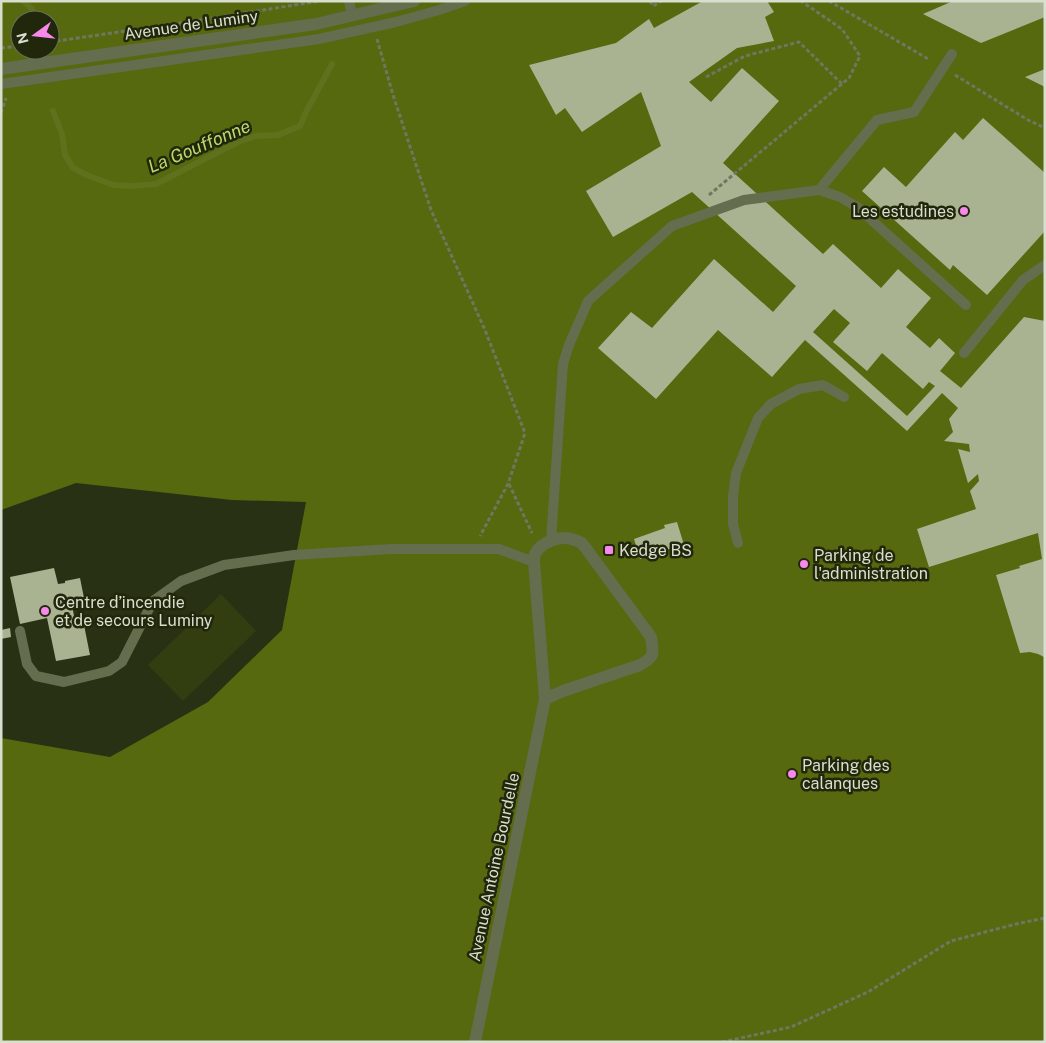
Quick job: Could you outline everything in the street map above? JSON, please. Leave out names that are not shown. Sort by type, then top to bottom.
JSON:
[{"type":"street","name":"Avenue de Luminy","points":[[1,69],[316,24],[414,1]]},
{"type":"street","points":[[534,562],[536,553],[546,543],[562,538],[573,539],[582,543],[651,637],[653,652],[650,659],[640,665],[545,699]]},
{"type":"street","name":"Avenue Antoine Bourdelle","points":[[475,1042],[545,699],[534,562]]},
{"type":"lane","points":[[349,1],[352,16]]},
{"type":"lane","points":[[1,84],[320,39],[373,28],[466,1]]},
{"type":"lane","points":[[819,190],[877,120],[914,112],[952,54]]},
{"type":"lane","points":[[546,543],[563,364],[569,345],[588,301],[672,226],[744,200],[819,190],[840,197],[857,207],[966,305]]},
{"type":"lane","points":[[964,353],[1023,280],[1045,265]]},
{"type":"lane","points":[[738,543],[733,524],[733,496],[736,473],[758,418],[771,404],[799,389],[823,385],[844,396]]},
{"type":"lane","points":[[20,631],[27,664],[36,676],[64,682],[109,671],[122,662],[153,601],[181,581],[224,565],[294,555],[391,549],[499,549],[534,562]]},
{"type":"path","points":[[60,41],[180,24],[320,1]]},
{"type":"path","points":[[650,1],[653,6],[662,1]]},
{"type":"path","points":[[709,195],[849,78],[860,56],[842,29],[801,1]]},
{"type":"path","points":[[373,28],[431,210],[485,330],[525,433],[508,484],[473,549]]},
{"type":"path","points":[[706,77],[745,56],[799,42],[842,84]]},
{"type":"path","points":[[508,484],[534,536],[546,543]]},
{"type":"path","points":[[722,1042],[791,1027],[868,992],[951,941],[1045,918]]},
{"type":"green space","points":[[1,1],[1045,1],[1045,1042],[1,1042],[1,738],[110,757],[208,702],[282,630],[306,502],[232,500],[76,483],[1,510]]},
{"type":"green space","points":[[221,594],[256,631],[183,701],[148,665]]},
{"type":"building","points":[[703,1],[767,1],[774,12],[765,17],[774,41],[737,48],[689,82],[711,102],[742,68],[779,101],[723,163],[823,254],[833,244],[881,288],[898,269],[931,298],[906,327],[930,348],[939,338],[955,353],[940,371],[961,388],[1024,317],[1045,321],[1044,657],[1030,652],[1020,653],[996,575],[1042,559],[1038,533],[929,567],[917,529],[976,509],[970,491],[979,481],[978,474],[968,483],[958,449],[970,452],[969,444],[944,441],[953,432],[949,419],[958,408],[942,393],[907,431],[805,340],[772,377],[718,330],[656,399],[598,348],[631,312],[652,328],[714,259],[773,312],[796,286],[692,192],[613,237],[586,191],[661,146],[641,92],[582,132],[565,108],[556,115],[529,65],[616,43],[649,19],[654,28]],"holes":[[[834,309],[850,323],[833,342],[867,371],[882,353],[923,389],[929,382],[935,386],[907,416],[813,332]]]},
{"type":"building","points":[[953,1],[1045,1],[1045,17],[981,43],[923,14]]},
{"type":"building","points":[[1045,69],[1045,87],[1025,77]]},
{"type":"building","name":"Les estudines","points":[[983,118],[1045,173],[1045,231],[987,295],[953,265],[950,270],[862,191],[884,167],[906,187],[955,132],[963,140]]},
{"type":"building","points":[[677,522],[684,545],[640,559],[634,539],[665,528],[664,525]]},
{"type":"building","name":"Centre d’incendie et de secours Luminy","points":[[54,568],[58,584],[80,578],[85,603],[72,605],[76,627],[84,625],[90,655],[56,661],[47,618],[20,624],[10,577]]},
{"type":"building","points":[[10,628],[11,637],[1,639],[1,630]]},
{"type":"waterway","name":"La Gouffonne","points":[[23,1],[32,10]]},
{"type":"waterway","name":"La Gouffonne","points":[[53,111],[62,134],[65,155],[73,168],[114,185],[156,184],[240,141],[256,136],[278,135],[300,126],[332,64]]},
{"type":"place","name":"Les estudines","points":[[964,211]]},
{"type":"place","name":"Kedge BS","points":[[609,550]]},
{"type":"place","name":"Parking de l'administration","points":[[804,564]]},
{"type":"place","name":"Centre d’incendie et de secours Luminy","points":[[45,611]]},
{"type":"place","name":"Parking des calanques","points":[[792,774]]}]
